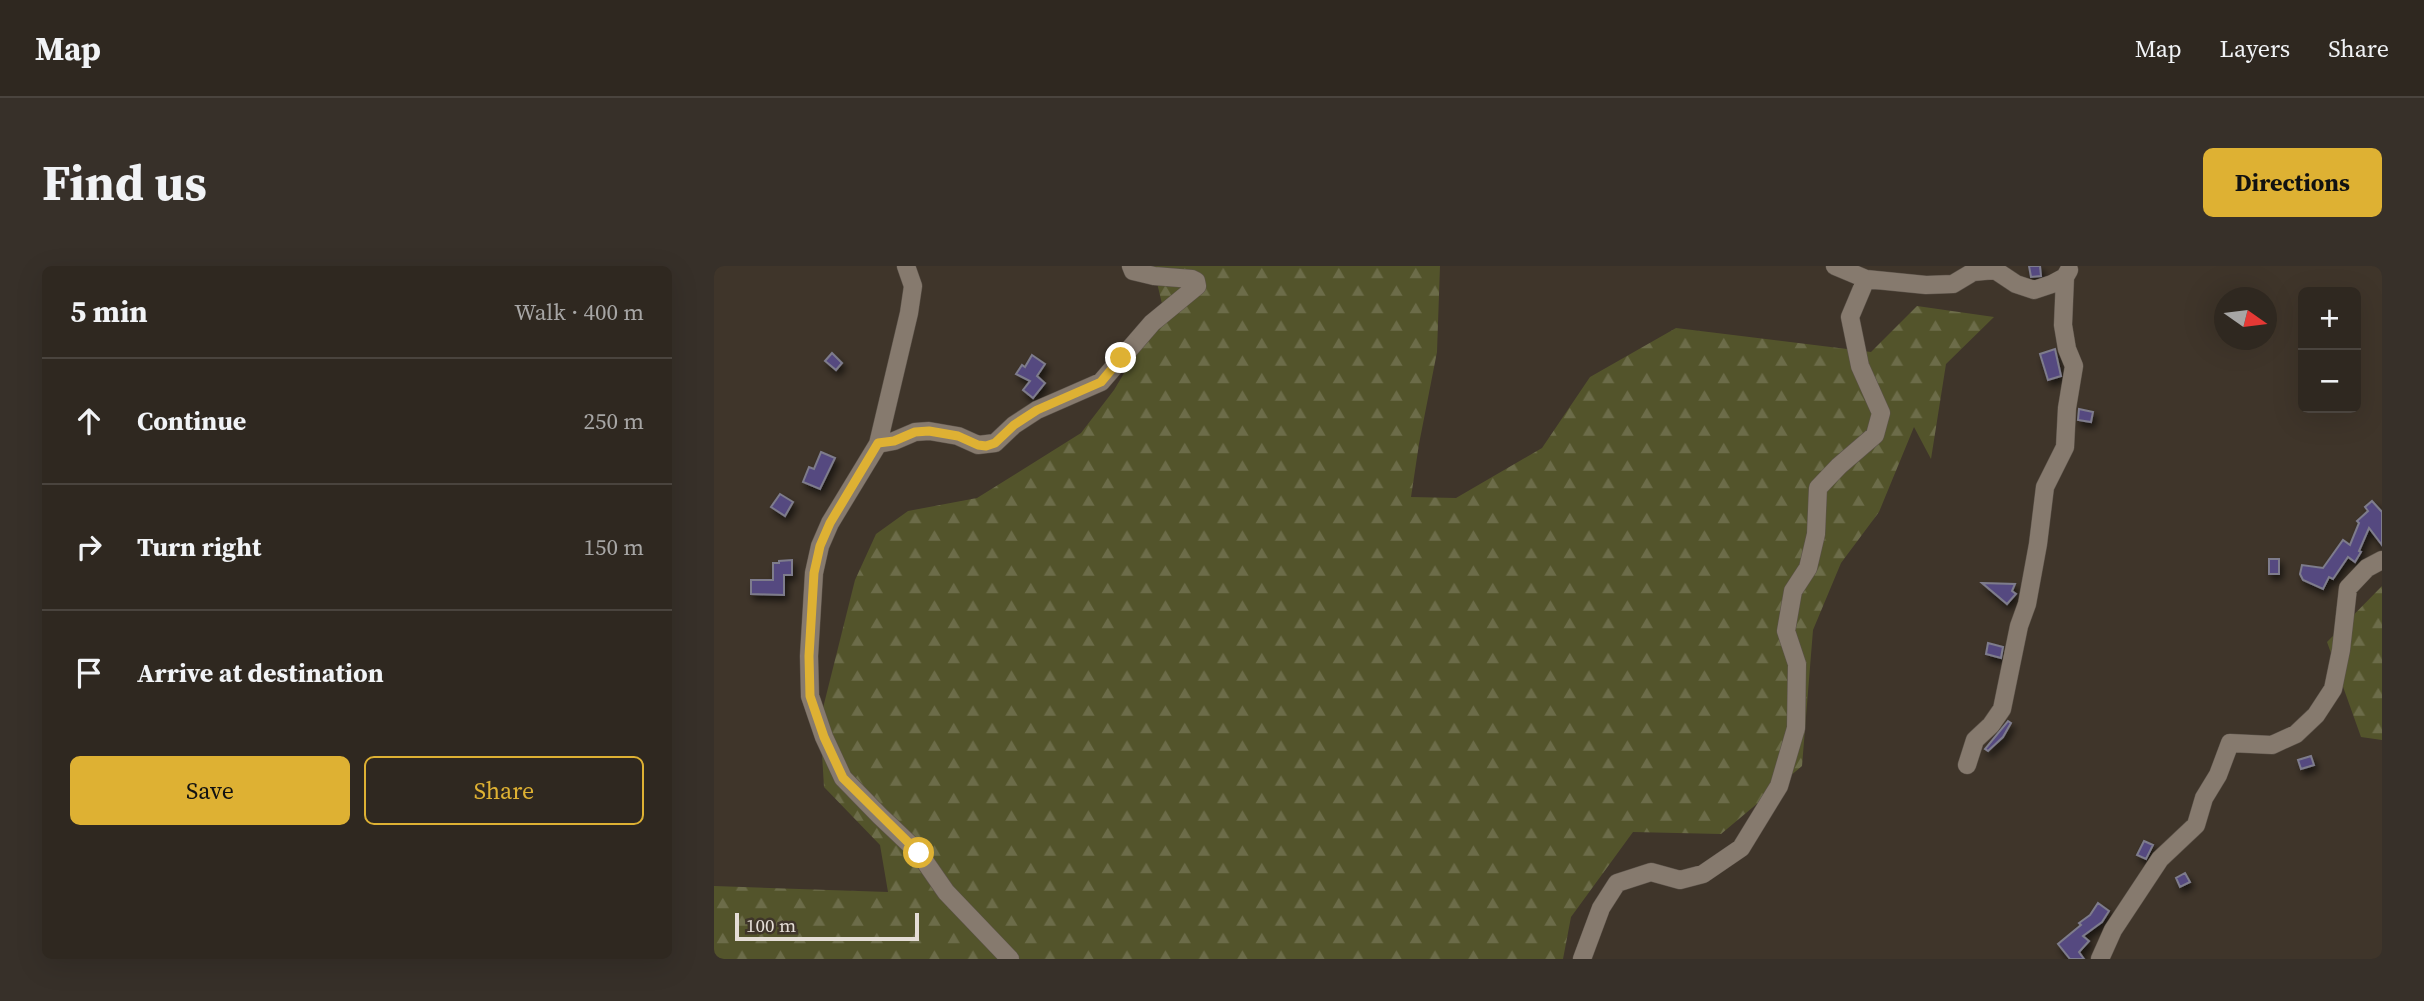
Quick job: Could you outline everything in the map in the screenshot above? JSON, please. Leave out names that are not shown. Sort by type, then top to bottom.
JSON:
[{"type":"street","points":[[906,266],[913,286],[909,313],[878,443],[830,523],[820,546],[814,573],[809,656],[810,696],[824,737],[843,778],[919,853],[946,892],[1010,959]]},
{"type":"street","points":[[878,443],[894,441],[915,432],[929,431],[958,436],[974,444],[986,446],[995,443],[1014,425],[1037,410],[1101,382],[1152,323],[1196,286],[1196,281],[1192,279],[1154,276],[1133,271],[1130,266]]},
{"type":"street","points":[[1835,266],[1866,279],[1926,285],[1953,284],[1973,272],[1994,270],[2016,284],[2034,290],[2052,284],[2068,271]]},
{"type":"street","points":[[1967,765],[1975,740],[1991,725],[2002,709],[2019,626],[2027,604],[2045,487],[2065,447],[2067,408],[2074,366],[2067,349],[2063,324],[2068,271]]},
{"type":"street","points":[[1582,959],[1601,908],[1617,883],[1651,872],[1680,880],[1703,874],[1741,848],[1779,786],[1796,728],[1797,664],[1786,631],[1793,591],[1808,568],[1816,534],[1818,488],[1875,435],[1881,414],[1860,366],[1850,317],[1866,279]]},
{"type":"street","points":[[2101,959],[2113,930],[2160,859],[2196,825],[2204,799],[2218,775],[2230,743],[2272,745],[2296,734],[2316,715],[2333,689],[2341,650],[2348,588],[2367,568],[2382,560]]},
{"type":"green space","points":[[1153,266],[1440,266],[1437,352],[1411,497],[1456,498],[1542,448],[1590,377],[1676,328],[1871,352],[1917,306],[1994,317],[1946,364],[1931,459],[1914,427],[1879,512],[1841,563],[1813,630],[1802,766],[1721,834],[1633,832],[1571,917],[1563,959],[714,959],[714,886],[888,892],[880,845],[824,787],[820,720],[855,580],[876,534],[908,511],[977,498],[1081,433],[1114,390],[1163,308]]},
{"type":"green space","points":[[2382,586],[2382,740],[2361,737],[2327,642]]},
{"type":"building","points":[[2029,266],[2040,266],[2041,276],[2031,277]]},
{"type":"building","points":[[2055,349],[2061,376],[2048,380],[2040,354]]},
{"type":"building","points":[[832,353],[842,363],[836,370],[825,361]]},
{"type":"building","points":[[1032,355],[1045,364],[1037,376],[1045,383],[1033,398],[1023,390],[1030,381],[1016,374],[1022,365],[1025,367]]},
{"type":"building","points":[[2079,409],[2093,412],[2091,422],[2078,420]]},
{"type":"building","points":[[821,452],[835,458],[820,489],[803,482],[809,467],[814,469]]},
{"type":"building","points":[[780,494],[793,502],[785,516],[771,507]]},
{"type":"building","points":[[2372,501],[2382,512],[2382,545],[2369,528],[2355,562],[2348,557],[2333,579],[2329,577],[2323,589],[2303,580],[2300,574],[2302,565],[2323,568],[2343,540],[2350,545],[2359,523],[2357,521],[2368,511],[2365,507]]},
{"type":"building","points":[[2269,559],[2279,559],[2279,574],[2269,574]]},
{"type":"building","points":[[792,560],[792,575],[784,575],[784,595],[751,594],[751,580],[773,580],[773,563]]},
{"type":"building","points":[[1982,583],[2015,584],[2012,591],[2016,594],[2007,604]]},
{"type":"building","points":[[1988,643],[2003,647],[2001,658],[1986,654]]},
{"type":"building","points":[[2008,721],[2011,723],[2003,737],[1988,751],[1985,749]]},
{"type":"building","points":[[2311,756],[2314,765],[2301,769],[2298,760]]},
{"type":"building","points":[[2144,841],[2153,845],[2146,859],[2137,855]]},
{"type":"building","points":[[2185,873],[2190,882],[2180,887],[2176,878]]},
{"type":"building","points":[[2098,903],[2109,911],[2102,922],[2083,936],[2089,941],[2079,952],[2084,959],[2070,959],[2058,944],[2081,925],[2079,923],[2090,915]]},
{"type":"route","points":[[919,853],[843,778],[824,737],[810,696],[809,656],[814,573],[820,546],[830,523],[878,443],[894,441],[915,432],[929,431],[958,436],[978,445],[995,443],[1014,425],[1037,410],[1101,382],[1121,358]]}]
